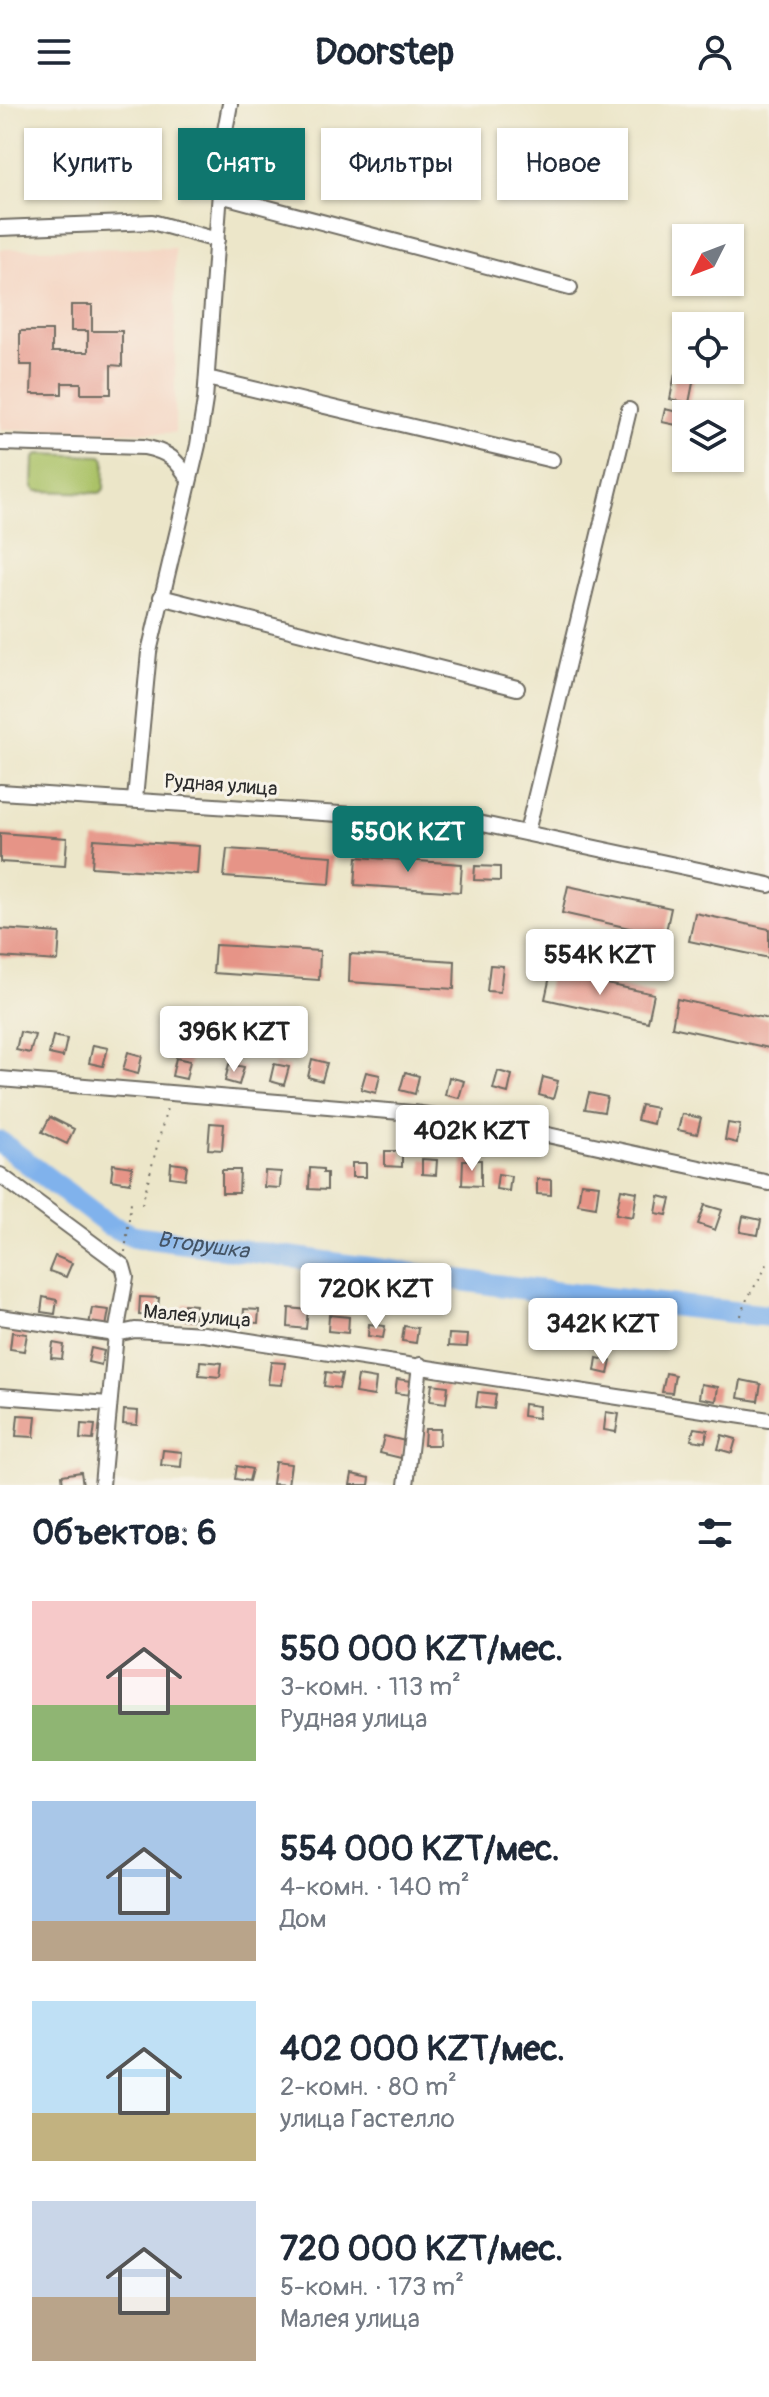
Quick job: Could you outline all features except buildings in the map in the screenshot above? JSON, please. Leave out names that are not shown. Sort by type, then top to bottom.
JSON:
[{"type":"street","points":[[227,128],[230,104]]},
{"type":"street","points":[[135,799],[143,696],[161,597],[189,480],[207,378],[220,200]]},
{"type":"street","points":[[239,200],[570,288]]},
{"type":"street","points":[[0,228],[152,222],[217,240]]},
{"type":"street","points":[[207,378],[552,460]]},
{"type":"street","points":[[527,832],[629,410]]},
{"type":"street","points":[[0,443],[144,447],[163,451],[178,461],[189,480]]},
{"type":"street","points":[[161,597],[517,688]]},
{"type":"street","name":"Рудная улица","points":[[0,792],[478,823],[769,885]]},
{"type":"street","points":[[0,1079],[413,1113],[497,1124],[769,1183]]},
{"type":"street","points":[[0,1175],[123,1266],[126,1277],[116,1334],[102,1485]]},
{"type":"street","name":"Малея улица","points":[[0,1317],[116,1334],[135,1330],[204,1334],[769,1420]]},
{"type":"street","points":[[406,1485],[420,1365]]},
{"type":"street","points":[[0,1396],[109,1404]]},
{"type":"path","points":[[142,1204],[171,1093]]},
{"type":"path","points":[[127,1243],[131,1202]]},
{"type":"path","points":[[741,1316],[743,1304],[762,1278],[769,1259]]},
{"type":"shaded area","points":[[175,248],[175,433],[0,429],[0,249]]},
{"type":"green space","points":[[38,454],[102,456],[105,460],[104,489],[100,493],[36,491],[33,487],[34,458]]},
{"type":"waterway","name":"Вторушка","points":[[0,1142],[109,1225],[134,1236],[534,1290],[769,1316]]}]
